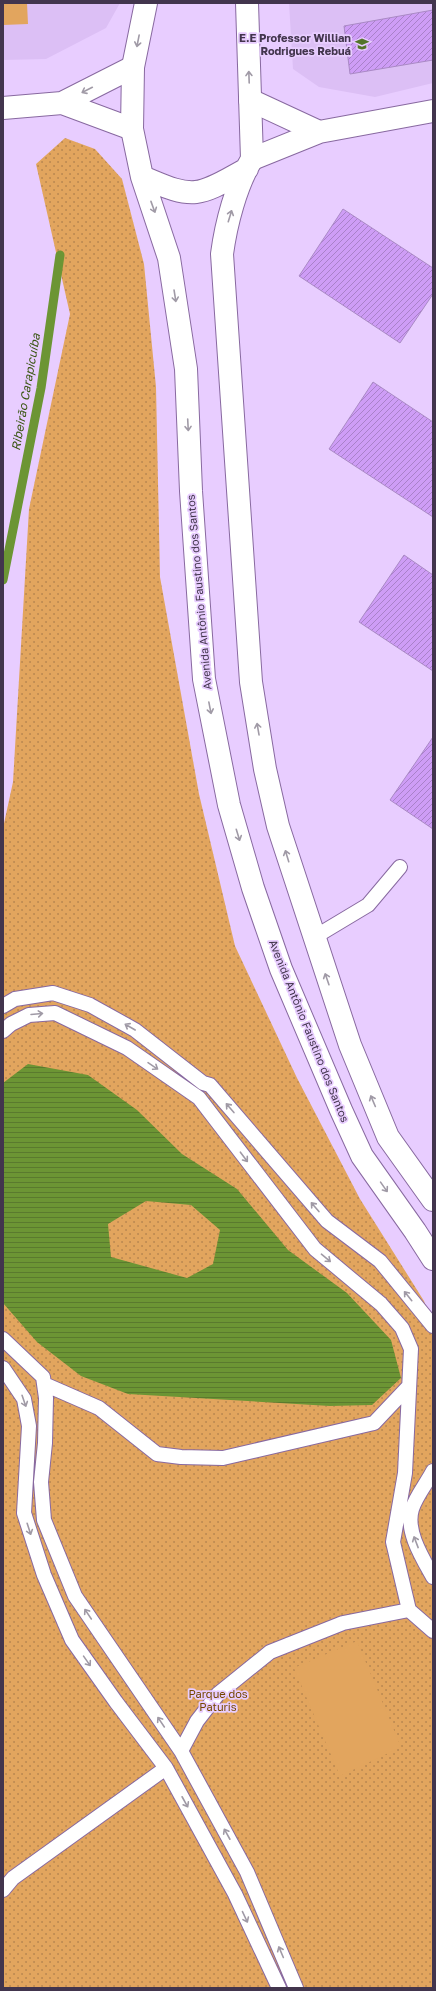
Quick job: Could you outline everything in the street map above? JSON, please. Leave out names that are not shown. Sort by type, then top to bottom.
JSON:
[{"type":"main road","name":"Avenida Antônio Faustino dos Santos","points":[[146,3],[133,67],[132,129],[142,177],[169,258],[186,369],[191,491],[204,679],[229,805],[253,888],[281,969],[341,1110],[362,1156],[416,1231],[433,1259]]},
{"type":"main road","points":[[247,3],[250,164],[225,235],[222,254],[250,682],[265,769],[278,826],[313,938],[350,1045],[388,1137],[433,1200]]},
{"type":"main road","points":[[3,108],[62,103],[133,67]]},
{"type":"main road","points":[[250,100],[319,132]]},
{"type":"main road","points":[[62,103],[132,129]]},
{"type":"main road","points":[[142,177],[176,190],[196,192],[217,185],[250,164],[319,132],[433,111]]},
{"type":"lane","points":[[313,938],[368,905],[400,867]]},
{"type":"lane","points":[[3,1006],[15,999],[52,993],[90,1005],[135,1030],[202,1083],[210,1085],[327,1221],[380,1261],[433,1326]]},
{"type":"lane","points":[[3,1031],[11,1024],[29,1015],[55,1013],[127,1048],[199,1098],[315,1249],[380,1304],[402,1328],[411,1349],[405,1473],[393,1542],[409,1610],[433,1631]]},
{"type":"lane","points":[[3,1339],[43,1377],[46,1398],[45,1443],[41,1482],[44,1520],[75,1596],[181,1751],[247,1872],[296,1988]]},
{"type":"lane","points":[[3,1368],[24,1399],[29,1426],[24,1513],[44,1575],[72,1640],[116,1702],[166,1768],[235,1894],[279,1988]]},
{"type":"lane","points":[[44,1384],[99,1408],[157,1454],[181,1457],[223,1458],[374,1423],[409,1386]]},
{"type":"lane","points":[[433,1471],[412,1510],[412,1530],[422,1558],[433,1577]]},
{"type":"lane","points":[[181,1751],[197,1721],[218,1694],[270,1652],[343,1623],[409,1610]]},
{"type":"lane","points":[[3,1890],[13,1878],[166,1768]]},
{"type":"shaded area","points":[[3,3],[120,3],[106,28],[46,59],[3,60]]},
{"type":"shaded area","name":"E.E Professor Willian Rodrigues Rebuá","points":[[289,3],[433,3],[433,83],[375,97],[319,87],[293,69]]},
{"type":"shaded area","points":[[28,1064],[88,1075],[137,1110],[182,1154],[237,1189],[288,1250],[347,1293],[391,1340],[401,1378],[372,1405],[330,1406],[128,1394],[81,1376],[37,1342],[3,1303],[3,1083]],"holes":[[[146,1201],[191,1205],[220,1230],[213,1264],[187,1278],[111,1257],[108,1224]]]},
{"type":"green space","points":[[3,3],[27,3],[28,24],[3,25]]},
{"type":"green space","name":"Parque dos Paturis","points":[[65,138],[95,149],[122,179],[144,264],[156,387],[160,577],[199,794],[235,946],[297,1078],[360,1199],[424,1301],[433,1325],[433,1988],[3,1988],[3,828],[13,782],[29,509],[70,314],[36,164]]},
{"type":"green space","points":[[357,1641],[401,1747],[340,1776],[294,1668]]},
{"type":"building","points":[[433,10],[433,60],[350,74],[344,26]]},
{"type":"building","points":[[343,209],[433,268],[433,294],[400,343],[299,276]]},
{"type":"building","points":[[373,382],[433,422],[433,517],[329,449]]},
{"type":"building","points":[[404,555],[433,575],[433,671],[359,622]]},
{"type":"building","points":[[433,737],[433,829],[390,800]]},
{"type":"waterway","name":"Ribeirão Carapicuíba","points":[[3,580],[41,388],[60,255]]},
{"type":"place","name":"E.E Professor Willian Rodrigues Rebuá","points":[[362,44]]}]
